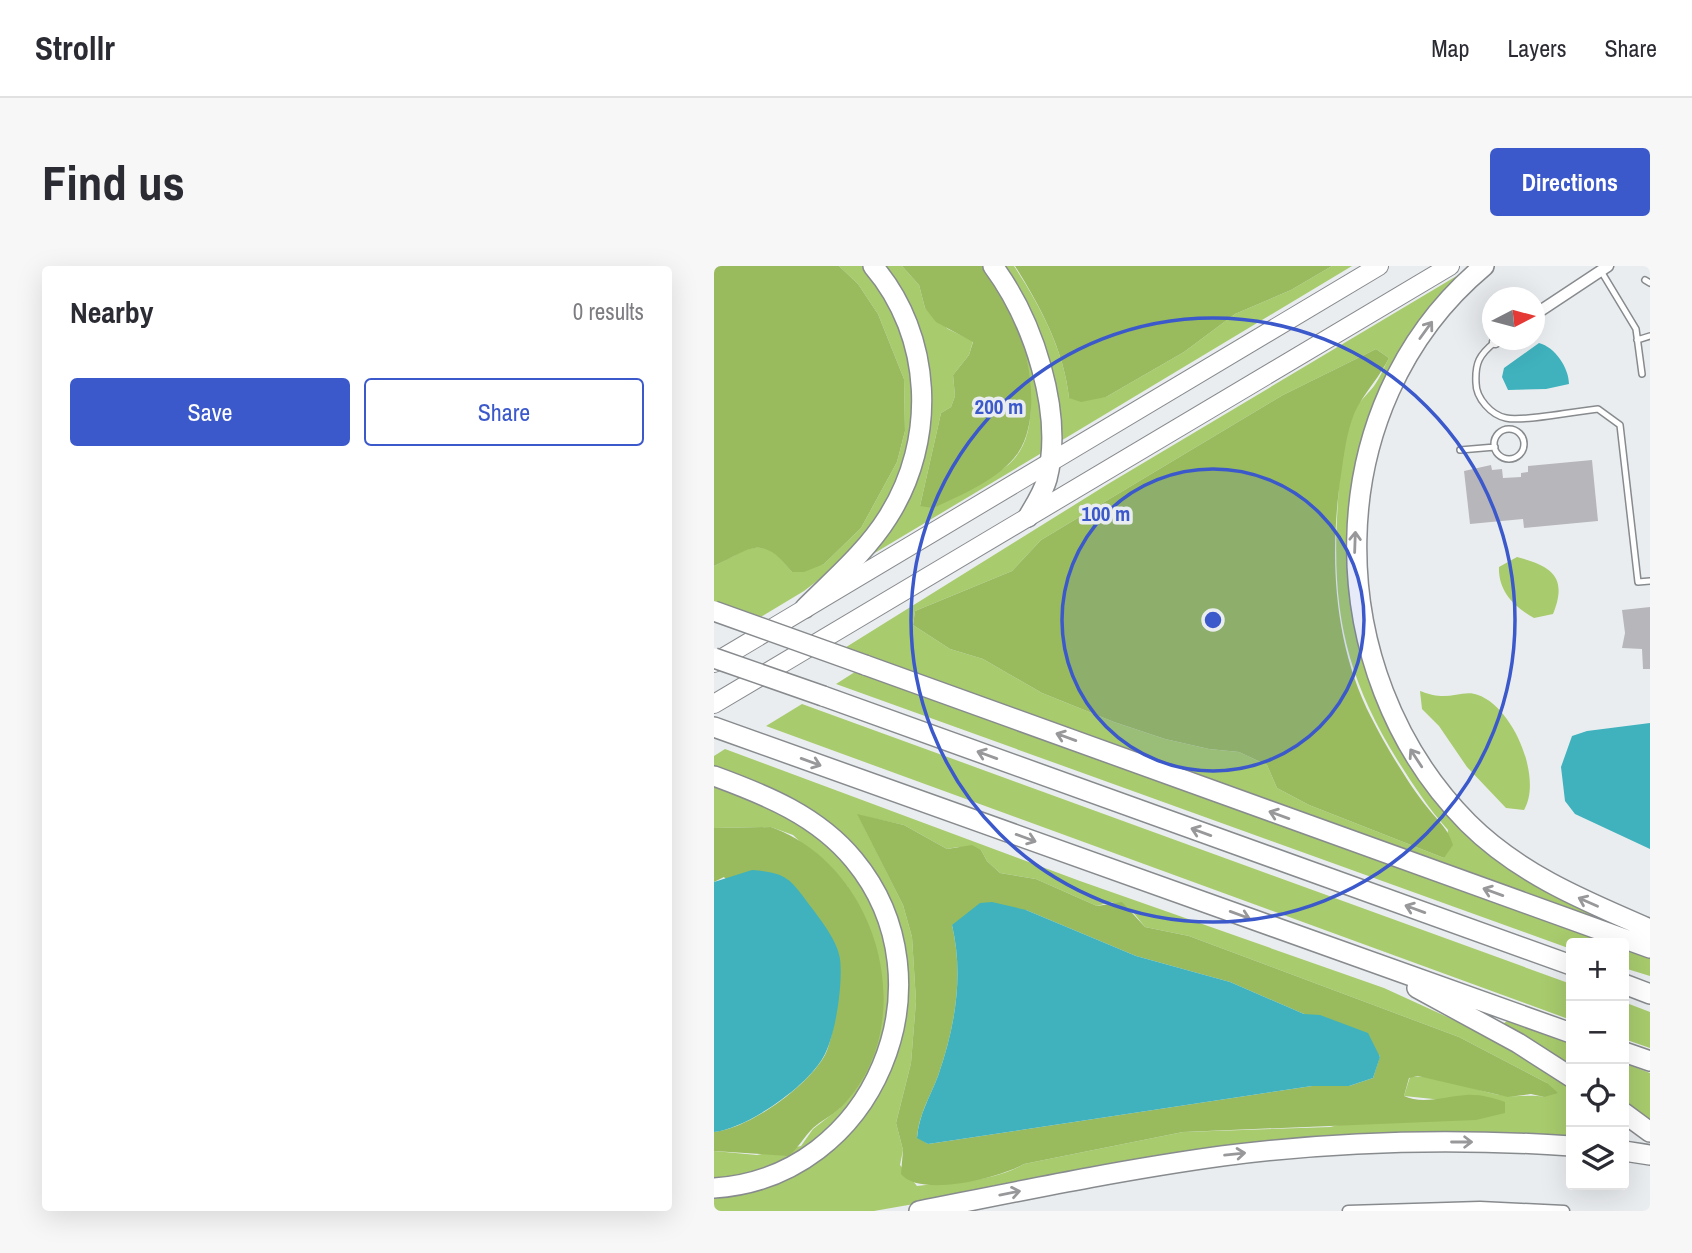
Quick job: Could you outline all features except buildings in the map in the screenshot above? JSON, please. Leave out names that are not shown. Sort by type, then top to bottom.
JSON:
[{"type":"highway","points":[[805,608],[878,531],[898,499],[916,451],[922,389],[914,342],[895,295],[873,266]]},
{"type":"highway","points":[[993,266],[1017,304],[1042,371],[1049,406],[1049,463],[1045,485],[1028,517]]},
{"type":"highway","points":[[1484,266],[1446,303],[1415,345],[1390,392],[1373,435],[1361,487],[1355,537],[1358,601],[1366,644],[1385,699],[1408,745],[1434,784],[1470,825],[1544,880],[1650,929]]},
{"type":"highway","points":[[714,611],[1650,948]]},
{"type":"highway","points":[[714,657],[1566,963]]},
{"type":"highway","points":[[714,727],[1566,1031]]},
{"type":"highway","points":[[714,776],[797,811],[819,826],[855,860],[878,897],[893,935],[899,992],[893,1037],[887,1058],[851,1118],[813,1152],[792,1165],[748,1182],[714,1188]]},
{"type":"highway","points":[[1364,959],[1518,1043],[1566,1074]]},
{"type":"highway","points":[[1629,986],[1650,993]]},
{"type":"highway","points":[[1629,1054],[1650,1061]]},
{"type":"highway","points":[[1629,1117],[1650,1132]]},
{"type":"highway","points":[[919,1211],[1160,1165],[1287,1149],[1421,1142],[1566,1146]]},
{"type":"highway","points":[[1629,1152],[1650,1154]]},
{"type":"main road","points":[[714,663],[1379,266]]},
{"type":"main road","points":[[714,704],[1450,266]]},
{"type":"street","points":[[1545,308],[1605,268]]},
{"type":"street","points":[[1348,1211],[1480,1207],[1564,1211]]},
{"type":"lane","points":[[1605,268],[1636,329],[1642,374]]},
{"type":"lane","points":[[1637,340],[1650,336]]},
{"type":"lane","points":[[1485,350],[1479,355],[1475,369],[1476,391],[1491,411],[1507,419],[1598,409],[1620,425],[1638,582],[1650,581]]},
{"type":"lane","points":[[1507,419],[1508,430]]},
{"type":"lane","points":[[1508,430],[1521,435],[1524,443],[1522,452],[1515,458],[1506,459],[1499,455],[1495,447],[1498,435],[1508,430]]},
{"type":"lane","points":[[1460,450],[1495,447]]},
{"type":"green space","points":[[714,266],[839,266],[858,284],[878,314],[904,379],[905,431],[897,462],[861,528],[824,564],[804,572],[792,572],[772,552],[764,548],[747,550],[714,566]]},
{"type":"green space","points":[[839,266],[867,266],[907,335],[916,422],[888,507],[843,561],[804,591],[759,618],[714,601],[714,566],[756,548],[772,552],[792,572],[824,564],[861,528],[897,462],[905,431],[904,379],[878,314],[858,284]]},
{"type":"green space","points":[[881,266],[902,266],[919,285],[925,308],[948,329],[973,341],[969,355],[953,375],[955,396],[951,407],[941,413],[920,506],[986,478],[1004,468],[1018,455],[1026,438],[1030,399],[1025,357],[1015,321],[1034,354],[1045,451],[868,557],[926,420]]},
{"type":"green space","points":[[902,266],[984,266],[1016,322],[1029,370],[1029,423],[1018,453],[991,478],[933,508],[920,506],[941,413],[951,407],[955,396],[953,375],[969,355],[973,342],[936,322],[925,308],[919,285]]},
{"type":"green space","points":[[1002,266],[1014,266],[1042,313],[1062,363],[1069,398],[1106,397],[1184,352],[1235,314],[1291,290],[1332,266],[1352,266],[1059,442]]},
{"type":"green space","points":[[1015,266],[1332,266],[1291,290],[1235,314],[1184,352],[1106,397],[1081,402],[1069,398],[1062,363],[1050,329]]},
{"type":"green space","points":[[1470,268],[1362,454],[1359,630],[1447,806],[1587,906],[1650,942],[843,649],[1108,484]],"holes":[[[1376,349],[1389,358],[1376,383],[1357,407],[1345,441],[1336,538],[1339,606],[1353,667],[1379,729],[1416,788],[1448,830],[1444,858],[1309,805],[1277,788],[1267,765],[1239,752],[1209,749],[1165,739],[1114,722],[1042,693],[983,659],[950,649],[913,625],[915,611],[1012,571],[1041,540],[1283,395]]]},
{"type":"green space","points":[[1376,349],[1389,358],[1362,400],[1349,428],[1338,499],[1335,563],[1341,626],[1348,658],[1371,717],[1397,764],[1442,825],[1453,845],[1444,858],[1309,805],[1277,788],[1267,765],[1239,752],[1209,749],[1165,739],[1114,722],[1042,693],[983,659],[950,649],[913,625],[915,611],[1012,571],[1041,540],[1283,395]]},
{"type":"green space","points":[[1517,557],[1540,564],[1554,575],[1559,591],[1553,614],[1534,618],[1520,609],[1504,591],[1499,567]]},
{"type":"green space","points":[[858,670],[1611,938],[1566,938],[1566,947],[836,684]]},
{"type":"green space","points":[[1420,691],[1441,696],[1465,693],[1478,695],[1491,702],[1503,714],[1513,728],[1527,763],[1529,796],[1524,810],[1506,808],[1467,767],[1439,726],[1422,709]]},
{"type":"green space","points":[[802,704],[1566,982],[1566,1018],[766,726]]},
{"type":"green space","points":[[725,749],[1080,881],[1384,988],[1478,1031],[1566,1083],[1566,1136],[1405,1132],[1283,1139],[874,1211],[714,1211],[714,1193],[778,1177],[889,1073],[901,1035],[907,992],[906,971],[885,894],[866,862],[714,768],[714,756]],"holes":[[[858,815],[904,825],[947,849],[958,847],[981,850],[987,861],[1000,873],[1036,879],[1097,906],[1111,902],[1132,911],[1145,927],[1189,936],[1459,1037],[1547,1083],[1544,1097],[1506,1096],[1433,1077],[1410,1077],[1404,1096],[1443,1100],[1469,1094],[1330,1127],[1183,1132],[1024,1164],[985,1178],[917,1186],[900,1165],[903,1150],[896,1123],[911,1063],[916,1001],[912,937],[903,905]]]},
{"type":"green space","points":[[714,784],[778,811],[820,837],[847,863],[873,905],[891,970],[886,1039],[846,1115],[789,1161],[714,1182],[714,1151],[757,1155],[801,1146],[813,1129],[840,1108],[848,887],[793,835],[771,827],[714,828]]},
{"type":"green space","points":[[857,814],[904,825],[947,849],[972,845],[981,850],[987,861],[1000,873],[1036,879],[1097,906],[1122,902],[1145,927],[1189,936],[1459,1037],[1547,1083],[1558,1093],[1544,1097],[1531,1094],[1508,1097],[1418,1076],[1409,1078],[1404,1096],[1427,1100],[1466,1095],[1481,1096],[1505,1102],[1505,1113],[1476,1120],[1183,1132],[1024,1164],[980,1180],[942,1185],[925,1185],[911,1181],[901,1174],[903,1150],[896,1123],[911,1063],[916,1001],[912,937],[903,905]],"holes":[[[1026,910],[1136,956],[1230,982],[1304,1014],[1380,1056],[1373,1078],[1349,1086],[1312,1086],[928,1144],[917,1137],[922,1113],[944,1058],[953,1020],[957,963],[952,925]]]},
{"type":"green space","points":[[771,827],[804,843],[831,867],[854,896],[870,928],[880,964],[884,1000],[879,1037],[862,1081],[843,1105],[813,1128],[789,1156],[714,1151],[714,1132],[744,1123],[776,1104],[817,1067],[827,1050],[836,1013],[724,877],[714,882],[714,828]]},
{"type":"green space","points":[[1629,945],[1650,952],[1650,976],[1629,970]]},
{"type":"green space","points":[[1629,1004],[1650,1012],[1650,1048],[1629,1041]]},
{"type":"green space","points":[[1507,1021],[1566,1042],[1566,1064],[1503,1024]]},
{"type":"green space","points":[[1629,1065],[1650,1073],[1650,1123],[1629,1107]]},
{"type":"water","points":[[1545,345],[1560,359],[1567,371],[1569,384],[1546,389],[1508,390],[1502,377],[1504,368],[1529,350],[1545,350]]},
{"type":"water","points":[[1650,723],[1650,849],[1575,814],[1565,801],[1561,767],[1572,736],[1587,731]]},
{"type":"water","points":[[752,870],[773,873],[787,879],[828,932],[840,959],[838,1007],[825,1054],[806,1079],[760,1114],[728,1129],[714,1132],[714,882]]},
{"type":"water","points":[[992,902],[1026,910],[1136,956],[1230,982],[1304,1014],[1320,1015],[1368,1033],[1380,1057],[1373,1078],[1349,1086],[1312,1086],[928,1144],[917,1138],[918,1129],[944,1058],[956,1001],[956,944],[952,925],[980,903]]}]
